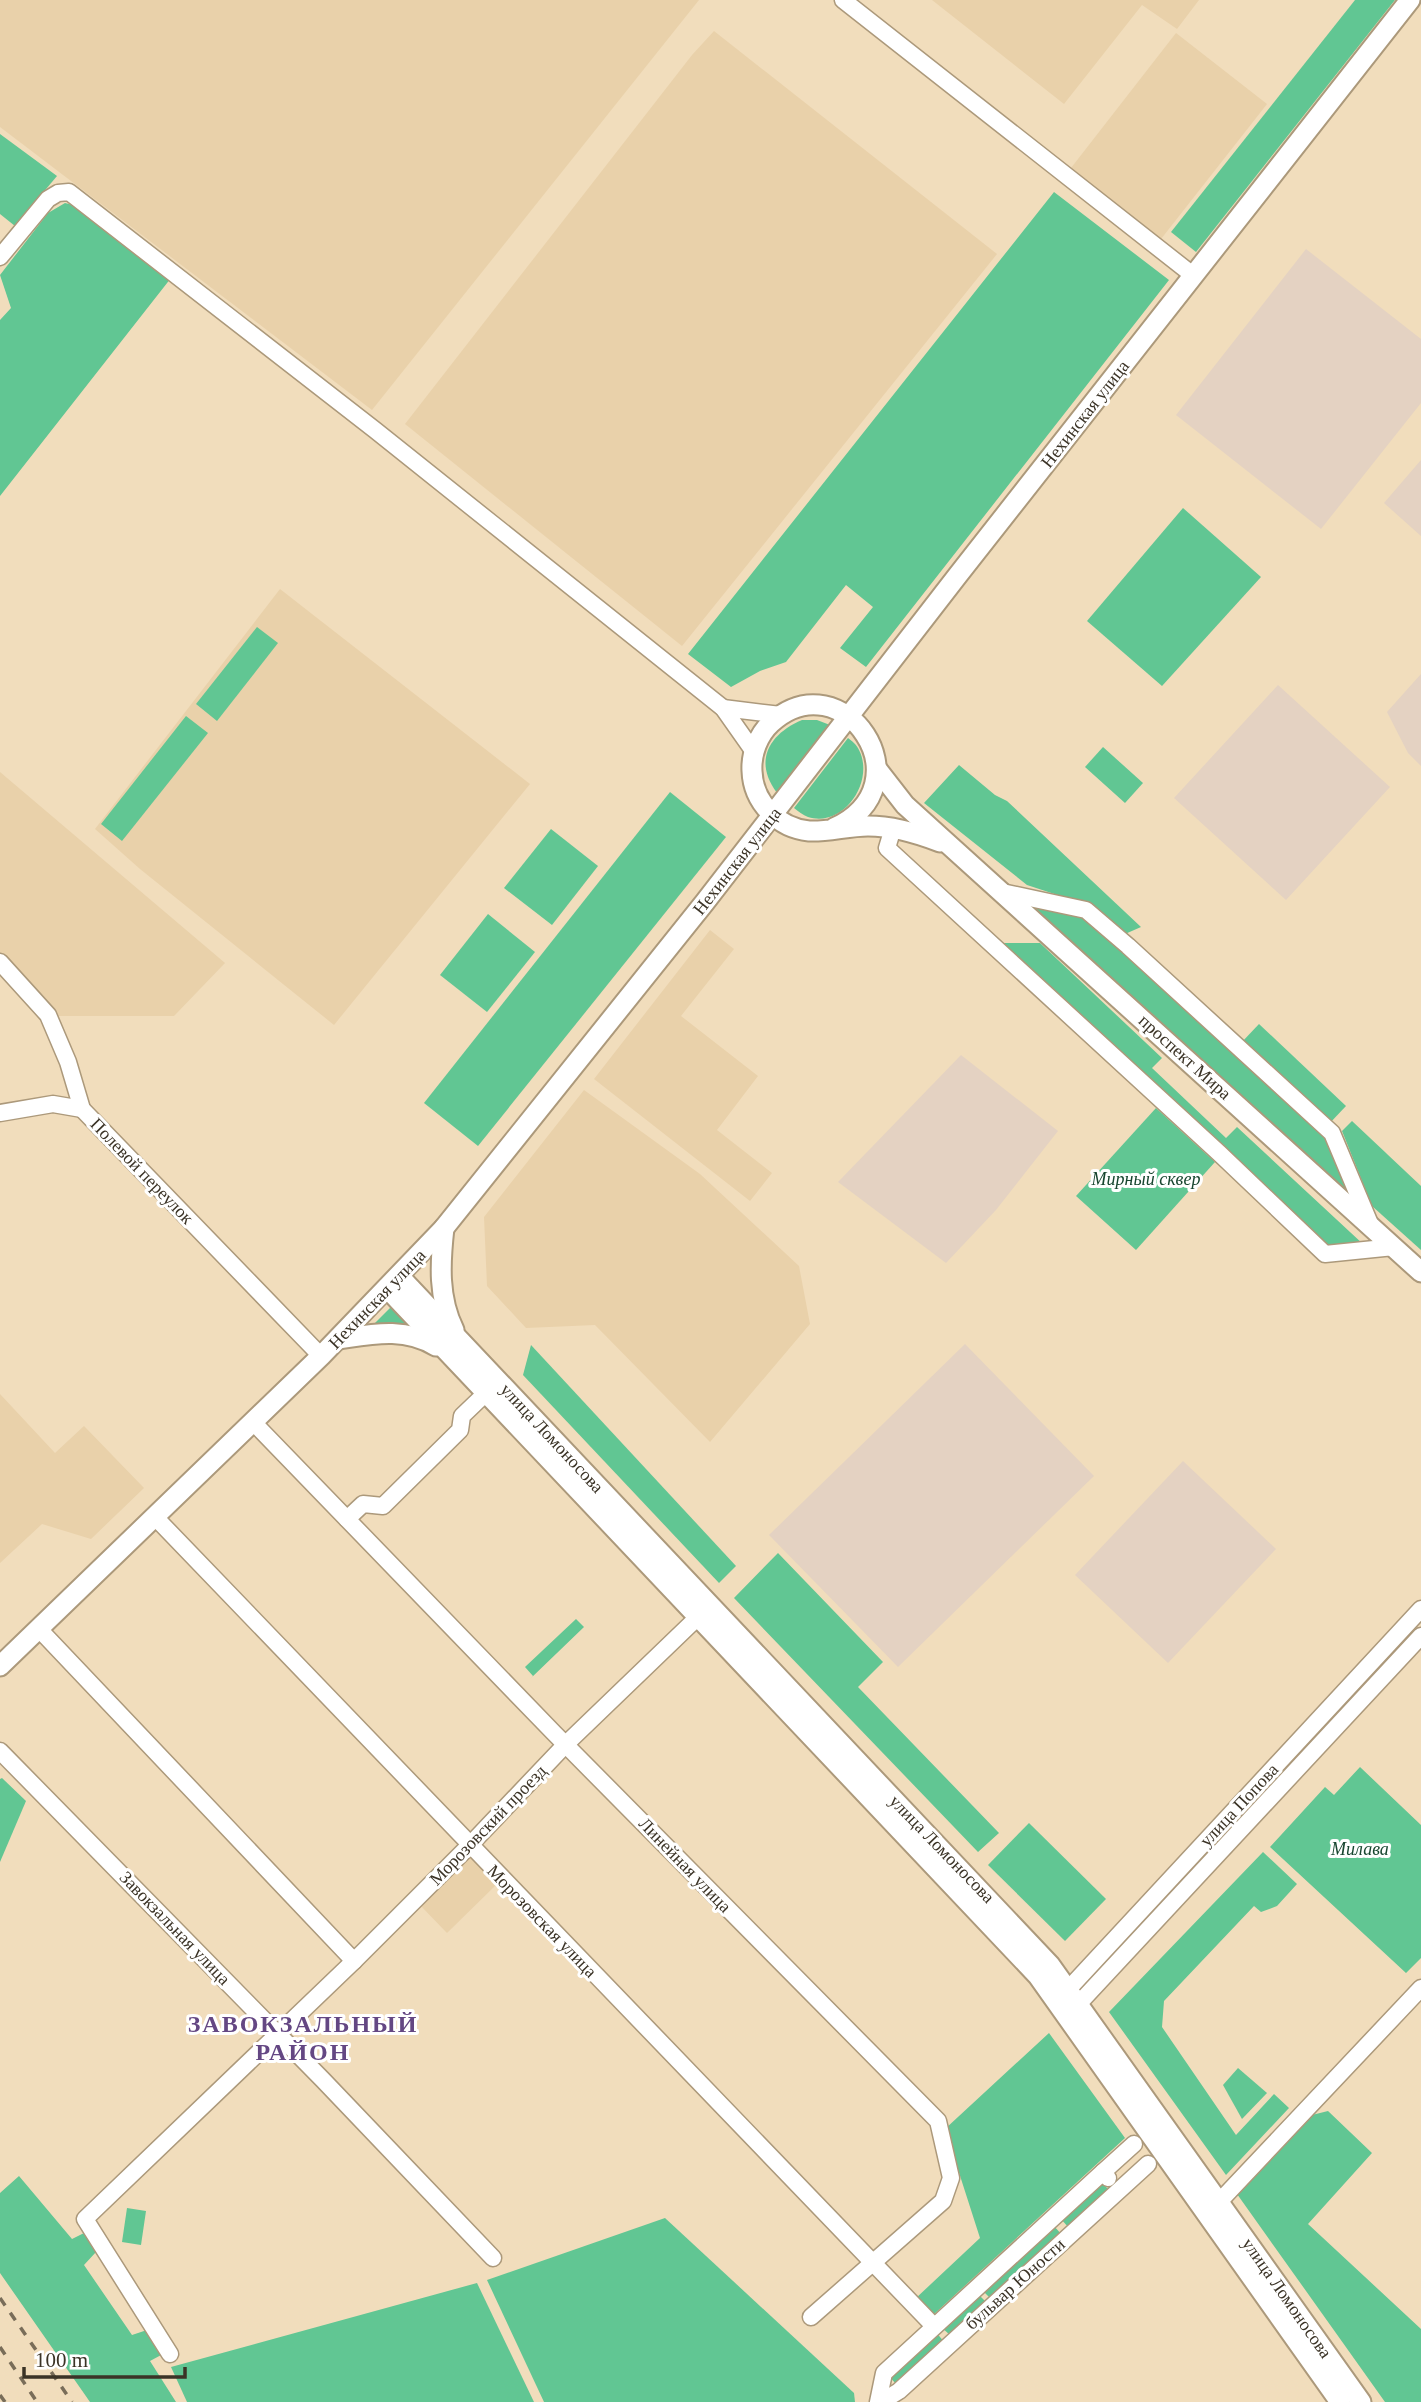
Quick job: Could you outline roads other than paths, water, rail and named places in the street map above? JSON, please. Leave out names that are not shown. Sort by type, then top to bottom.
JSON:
[{"type":"main road","name":"Нехинская улица","points":[[0,1666],[339,1339],[444,1228],[773,815],[1410,0]]},
{"type":"main road","points":[[773,815],[754,788],[751,764],[764,731],[781,715],[803,706],[815,705],[839,710],[850,716]]},
{"type":"main road","name":"проспект Мира","points":[[850,716],[870,739],[877,768],[905,805],[1421,1272]]},
{"type":"main road","points":[[834,828],[865,805],[875,781],[877,768]]},
{"type":"main road","name":"проспект Мира","points":[[773,815],[796,828],[893,828],[948,844]]},
{"type":"main road","name":"улица Ломоносова","points":[[444,1228],[441,1270],[444,1302],[460,1353],[486,1393],[582,1482],[698,1617],[1050,1965],[1068,2003],[1340,2402]]},
{"type":"main road","name":"улица Ломоносова","points":[[393,1282],[924,1842]]},
{"type":"main road","name":"улица Ломоносова","points":[[339,1339],[380,1332],[409,1335],[460,1353]]},
{"type":"main road","name":"улица Ломоносова","points":[[1068,2003],[1219,2202],[1361,2402]]},
{"type":"street","points":[[843,0],[1194,276]]},
{"type":"street","points":[[0,257],[48,199],[58,193],[69,192],[365,421],[723,708],[754,752]]},
{"type":"street","points":[[723,708],[781,715]]},
{"type":"street","points":[[893,828],[887,848],[1170,1107],[1325,1254],[1394,1247]]},
{"type":"street","points":[[1002,892],[1086,910],[1128,946],[1332,1133],[1371,1226]]},
{"type":"street","name":"Полевой переулок","points":[[0,962],[48,1015],[68,1062],[82,1108],[321,1356]]},
{"type":"street","points":[[0,1113],[53,1104],[82,1108]]},
{"type":"street","points":[[347,1519],[363,1504],[383,1506],[460,1430],[462,1416],[486,1393]]},
{"type":"street","name":"Линейная улица","points":[[253,1422],[566,1744],[939,2121],[951,2178],[943,2201],[811,2317]]},
{"type":"street","name":"Морозовская улица","points":[[155,1517],[930,2322]]},
{"type":"street","name":"улица Попова","points":[[1068,2003],[1421,1609]]},
{"type":"street","name":"Морозовский проезд","points":[[170,2354],[85,2219],[354,1961],[470,1846],[566,1744],[698,1617]]},
{"type":"street","points":[[39,1629],[354,1961]]},
{"type":"street","name":"улица Попова","points":[[1068,2003],[1421,1636]]},
{"type":"street","name":"Завокзальная улица","points":[[0,1751],[278,2034],[492,2258]]},
{"type":"street","points":[[1219,2202],[1421,1988]]},
{"type":"street","points":[[879,2402],[884,2373],[1134,2144]]},
{"type":"street","name":"бульвар Юности","points":[[879,2402],[899,2391],[1148,2164]]},
{"type":"street","points":[[1103,2172],[1119,2190]]},
{"type":"railway","points":[[0,2298],[72,2402]]},
{"type":"railway","points":[[0,2347],[37,2402]]},
{"type":"railway","points":[[0,2395],[5,2402]]},
{"type":"district","name":"ЗАВОКЗАЛЬНЫЙ РАЙОН","points":[[303,2038]]},
{"type":"park label","name":"Мирный сквер","points":[[1146,1179]]},
{"type":"park label","name":"Милава","points":[[1360,1849]]}]
